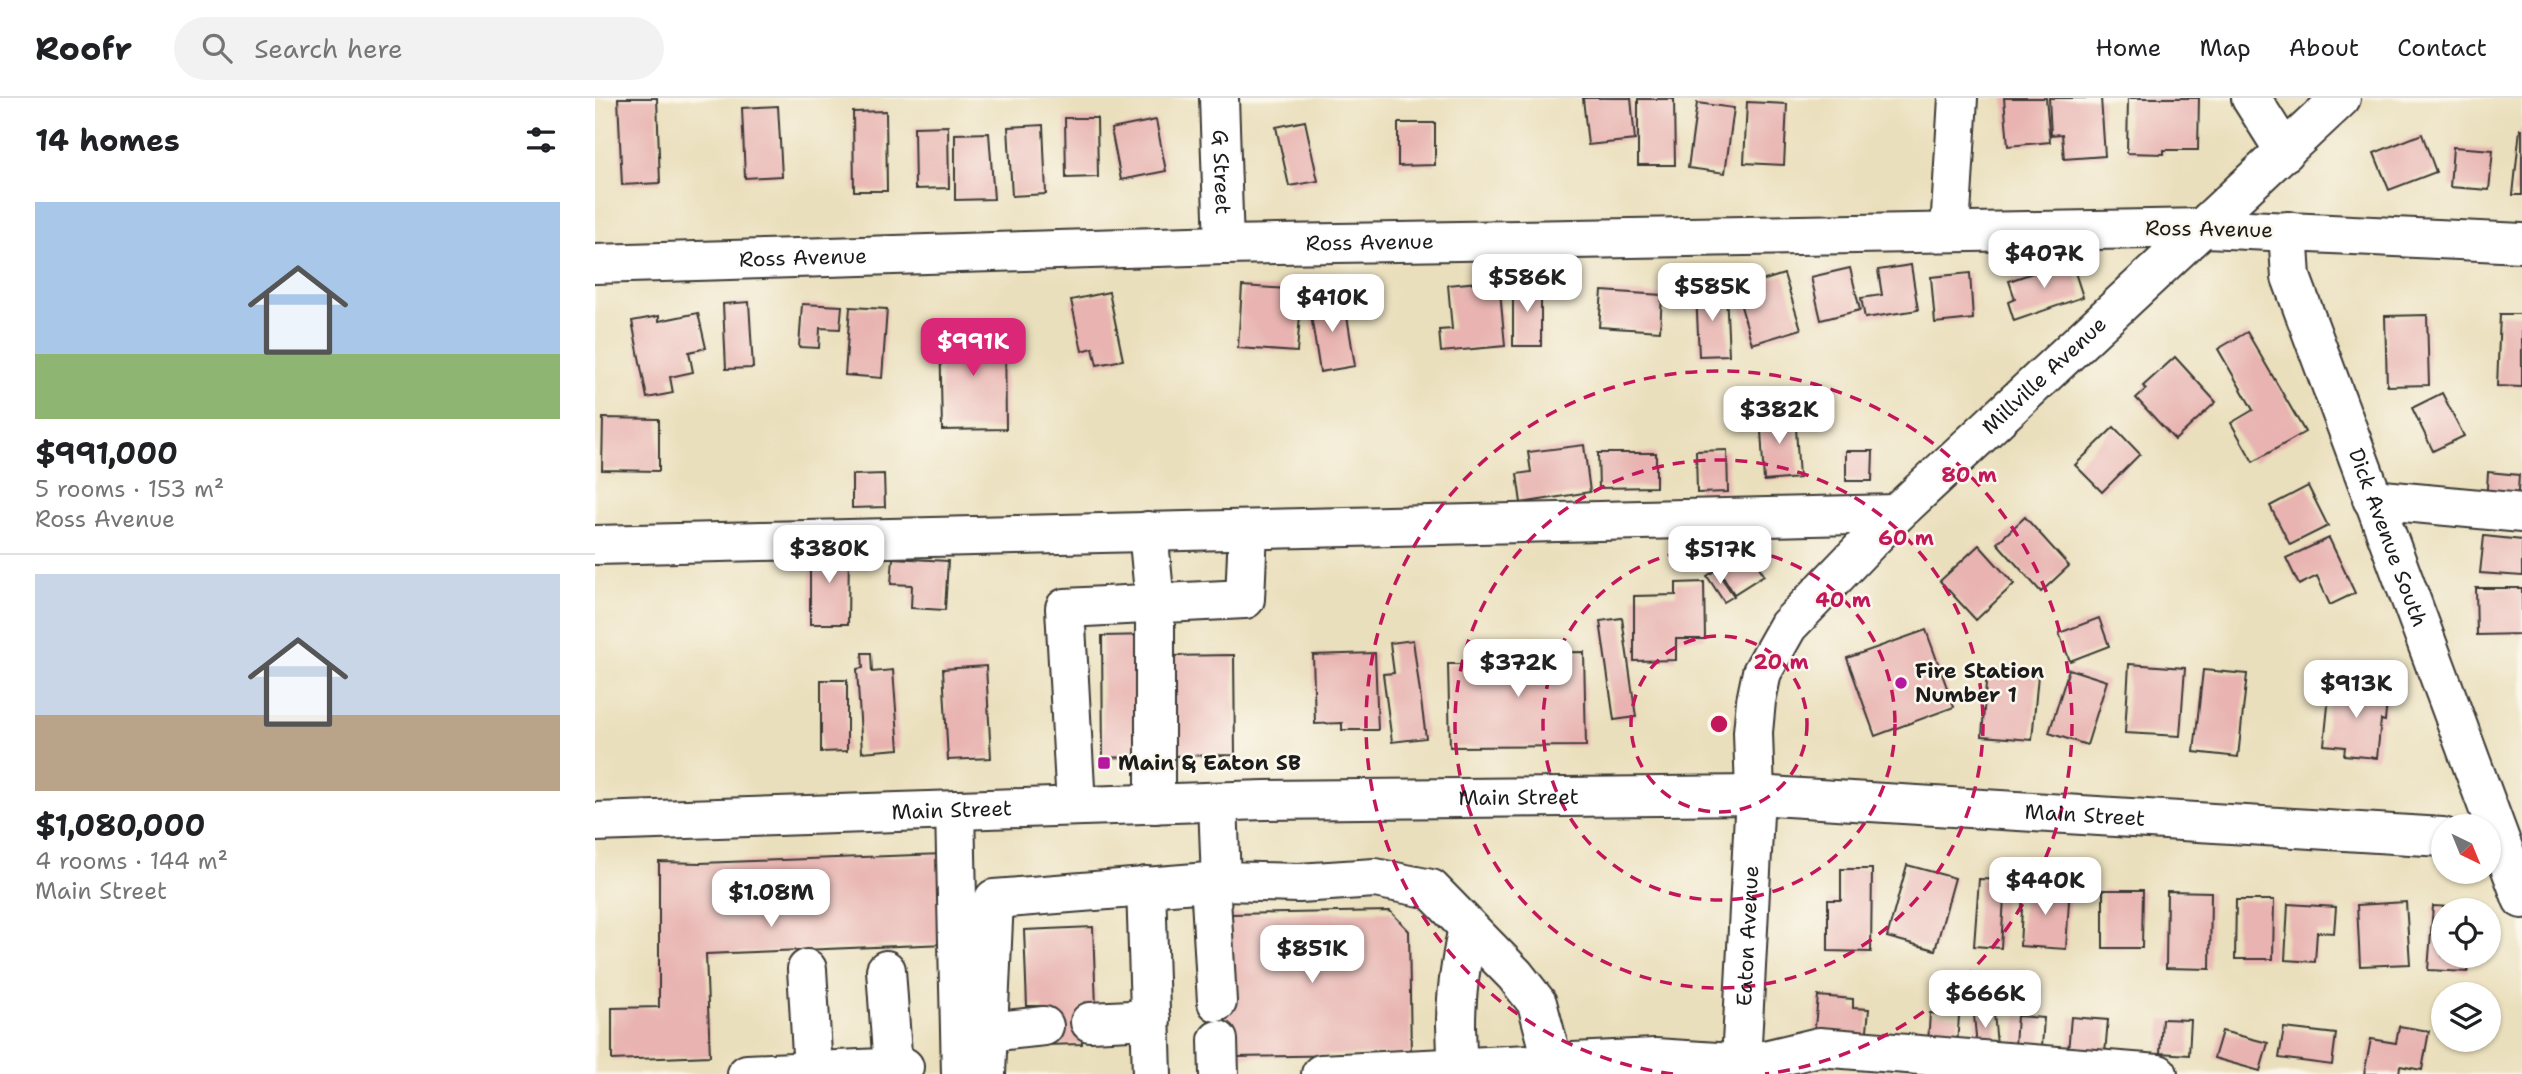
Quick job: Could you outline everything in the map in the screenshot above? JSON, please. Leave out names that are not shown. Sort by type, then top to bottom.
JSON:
[{"type":"main road","name":"G Street","points":[[1219,98],[1224,245]]},
{"type":"main road","points":[[1950,231],[1958,98]]},
{"type":"main road","points":[[2251,98],[2285,152]]},
{"type":"main road","name":"Millville Avenue","points":[[1755,794],[1753,732],[1756,701],[1762,672],[1774,646],[1788,626],[1896,514],[2206,228],[2341,98]]},
{"type":"main road","name":"Ross Avenue","points":[[595,264],[1224,245],[2206,228],[2522,243]]},
{"type":"main road","name":"Dick Avenue South","points":[[2288,230],[2291,277],[2372,499],[2504,841],[2522,899]]},
{"type":"main road","points":[[2372,499],[2522,513]]},
{"type":"main road","points":[[595,545],[1896,514]]},
{"type":"main road","points":[[1076,806],[1065,607],[1245,599],[1248,530]]},
{"type":"main road","points":[[1149,531],[1155,604],[1156,804]]},
{"type":"main road","name":"Main Street","points":[[595,822],[1218,802],[1755,794],[2431,837]]},
{"type":"main road","name":"Eaton Avenue","points":[[1750,1069],[1742,1043],[1755,794]]},
{"type":"main road","points":[[1217,1002],[1215,881],[1218,802]]},
{"type":"main road","points":[[955,810],[975,899],[988,1032],[986,1074]]},
{"type":"main road","points":[[975,899],[1215,881],[1299,883],[1375,878],[1410,883],[1431,889],[1515,975],[1537,1003],[1553,1063]]},
{"type":"main road","points":[[1146,886],[1152,1074]]},
{"type":"main road","points":[[961,1074],[975,899]]},
{"type":"main road","points":[[1459,1068],[1454,1034],[1456,987],[1468,927]]},
{"type":"main road","points":[[807,969],[813,1071]]},
{"type":"main road","points":[[747,1074],[898,1068],[886,970]]},
{"type":"main road","points":[[1090,1023],[1151,1020]]},
{"type":"main road","points":[[988,1032],[1044,1026]]},
{"type":"main road","points":[[1321,1074],[1553,1063],[1606,1067],[1655,1058],[1750,1069],[1819,1047],[2158,1074]]},
{"type":"building","points":[[618,98],[657,98],[660,183],[622,185]]},
{"type":"building","points":[[1583,98],[1631,98],[1635,140],[1588,145]]},
{"type":"building","points":[[2004,98],[2046,98],[2050,142],[2008,146]]},
{"type":"building","points":[[2049,98],[2101,98],[2105,156],[2064,159],[2062,134],[2051,135]]},
{"type":"building","points":[[2128,98],[2199,98],[2198,150],[2164,150],[2164,154],[2127,153]]},
{"type":"building","points":[[1638,99],[1674,99],[1675,165],[1638,165]]},
{"type":"building","points":[[1747,102],[1787,104],[1784,165],[1744,163]]},
{"type":"building","points":[[1697,103],[1734,108],[1725,173],[1688,168]]},
{"type":"building","points":[[778,106],[782,176],[745,178],[742,108]]},
{"type":"building","points":[[886,111],[887,191],[854,191],[853,112]]},
{"type":"building","points":[[1065,118],[1097,118],[1098,177],[1066,178]]},
{"type":"building","points":[[1156,120],[1166,171],[1121,180],[1111,129]]},
{"type":"building","points":[[1305,121],[1318,181],[1289,186],[1276,127]]},
{"type":"building","points":[[1398,123],[1435,123],[1435,165],[1398,166]]},
{"type":"building","points":[[1043,125],[1046,194],[1012,196],[1008,127]]},
{"type":"building","points":[[948,126],[949,188],[915,189],[914,127]]},
{"type":"building","points":[[2520,129],[2522,195],[2513,195]]},
{"type":"building","points":[[989,133],[994,199],[955,200],[955,134]]},
{"type":"building","points":[[2422,134],[2436,172],[2389,190],[2374,153]]},
{"type":"building","points":[[2453,147],[2493,150],[2489,190],[2450,187]]},
{"type":"building","points":[[2071,260],[2083,297],[2014,321],[2008,302],[2015,299],[2009,281]]},
{"type":"building","points":[[1911,265],[1918,310],[1865,318],[1861,298],[1882,295],[1878,270]]},
{"type":"building","points":[[1850,268],[1860,310],[1821,320],[1811,277]]},
{"type":"building","points":[[1970,273],[1973,319],[1935,323],[1931,277]]},
{"type":"building","points":[[1784,274],[1801,329],[1752,344],[1736,289]]},
{"type":"building","points":[[1499,280],[1505,346],[1441,352],[1439,330],[1452,329],[1448,285]]},
{"type":"building","points":[[1513,282],[1541,282],[1541,346],[1513,346]]},
{"type":"building","points":[[1242,286],[1302,290],[1297,352],[1238,348]]},
{"type":"building","points":[[1602,291],[1662,295],[1660,331],[1599,327]]},
{"type":"building","points":[[1726,291],[1729,355],[1699,356],[1696,292]]},
{"type":"building","points":[[1109,292],[1123,360],[1097,365],[1093,348],[1082,351],[1071,300]]},
{"type":"building","points":[[1344,297],[1355,366],[1320,372],[1309,303]]},
{"type":"building","points":[[749,302],[753,368],[726,369],[723,304]]},
{"type":"building","points":[[802,304],[842,306],[840,329],[820,328],[819,348],[799,347]]},
{"type":"building","points":[[850,307],[887,309],[882,378],[845,375]]},
{"type":"building","points":[[698,313],[706,348],[689,352],[693,372],[670,377],[673,393],[647,398],[632,321],[659,316],[659,321]]},
{"type":"building","points":[[2500,314],[2522,314],[2522,387],[2497,386]]},
{"type":"building","points":[[2427,315],[2429,385],[2387,386],[2385,316]]},
{"type":"building","points":[[1005,326],[1006,429],[942,430],[940,327]]},
{"type":"building","points":[[2247,332],[2305,432],[2253,462],[2231,423],[2253,410],[2218,349]]},
{"type":"building","points":[[2175,357],[2216,402],[2175,440],[2136,398],[2146,389],[2143,386]]},
{"type":"building","points":[[2442,393],[2464,436],[2433,451],[2412,408]]},
{"type":"building","points":[[1795,411],[1799,478],[1764,481],[1760,413]]},
{"type":"building","points":[[603,418],[659,419],[659,471],[602,470]]},
{"type":"building","points":[[2114,427],[2140,454],[2102,492],[2075,465]]},
{"type":"building","points":[[1584,445],[1590,492],[1521,503],[1517,474],[1531,472],[1528,452]]},
{"type":"building","points":[[1727,450],[1728,492],[1697,493],[1696,451]]},
{"type":"building","points":[[1846,451],[1873,451],[1872,481],[1846,481]]},
{"type":"building","points":[[1598,453],[1656,453],[1656,487],[1599,488]]},
{"type":"building","points":[[2488,472],[2519,475],[2517,507],[2486,504]]},
{"type":"building","points":[[884,474],[885,507],[852,508],[852,475]]},
{"type":"building","points":[[2308,486],[2328,526],[2290,545],[2270,506]]},
{"type":"building","points":[[2025,517],[2069,566],[2041,592],[1997,543]]},
{"type":"building","points":[[1737,532],[1764,575],[1734,594],[1707,550]]},
{"type":"building","points":[[2484,536],[2522,540],[2522,576],[2480,573]]},
{"type":"building","points":[[2329,538],[2355,593],[2330,605],[2317,576],[2299,585],[2286,558]]},
{"type":"building","points":[[1979,545],[2014,584],[1976,620],[1940,581]]},
{"type":"building","points":[[810,547],[849,547],[848,624],[810,624]]},
{"type":"building","points":[[893,558],[948,561],[945,610],[911,608],[912,585],[891,584]]},
{"type":"building","points":[[1716,570],[1734,596],[1724,602],[1707,576]]},
{"type":"building","points":[[1704,582],[1705,639],[1676,639],[1676,660],[1634,661],[1634,596],[1676,595],[1676,583]]},
{"type":"building","points":[[2476,588],[2522,588],[2522,634],[2477,635]]},
{"type":"building","points":[[1622,618],[1636,717],[1614,720],[1600,621]]},
{"type":"building","points":[[2099,618],[2109,646],[2070,661],[2059,633]]},
{"type":"building","name":"Fire Station Number 1","points":[[1926,630],[1954,707],[1875,736],[1847,658]]},
{"type":"building","points":[[1150,635],[1151,756],[1103,758],[1102,636]]},
{"type":"building","points":[[1413,640],[1426,738],[1392,742],[1383,674],[1394,673],[1390,643]]},
{"type":"building","points":[[1519,640],[1519,653],[1584,652],[1586,746],[1450,747],[1448,664],[1482,664],[1481,641]]},
{"type":"building","points":[[862,653],[871,653],[872,672],[893,670],[899,749],[862,752],[857,669],[863,668]]},
{"type":"building","points":[[1375,653],[1378,730],[1342,730],[1342,723],[1315,724],[1313,655]]},
{"type":"building","points":[[1234,655],[1235,755],[1169,756],[1167,656]]},
{"type":"building","points":[[2129,664],[2185,668],[2180,736],[2125,733]]},
{"type":"building","points":[[986,666],[991,758],[948,760],[943,669]]},
{"type":"building","points":[[2069,669],[2107,681],[2087,745],[2049,733]]},
{"type":"building","points":[[2203,670],[2247,674],[2238,757],[2194,752]]},
{"type":"building","points":[[1987,671],[2038,675],[2032,740],[1982,736]]},
{"type":"building","points":[[821,680],[847,680],[847,751],[821,752]]},
{"type":"building","points":[[2330,686],[2388,691],[2385,721],[2381,720],[2377,758],[2344,755],[2345,747],[2324,745]]},
{"type":"building","points":[[943,854],[946,944],[706,954],[710,1056],[612,1060],[612,1008],[659,1007],[659,862],[701,863]]},
{"type":"building","points":[[1907,865],[1955,878],[1935,950],[1887,937]]},
{"type":"building","points":[[1841,869],[1872,869],[1871,952],[1828,951],[1828,900],[1841,900]]},
{"type":"building","points":[[1979,879],[2005,880],[2001,948],[1974,946]]},
{"type":"building","points":[[2043,884],[2070,885],[2066,949],[2020,946],[2023,890],[2043,891]]},
{"type":"building","points":[[2103,890],[2143,890],[2142,948],[2103,948]]},
{"type":"building","points":[[2167,891],[2211,892],[2210,969],[2166,968]]},
{"type":"building","points":[[2236,900],[2274,900],[2273,959],[2235,959]]},
{"type":"building","points":[[2406,902],[2410,964],[2360,966],[2357,905]]},
{"type":"building","points":[[2288,904],[2336,907],[2334,933],[2317,932],[2315,962],[2285,960]]},
{"type":"building","points":[[1390,911],[1409,931],[1411,1054],[1236,1057],[1209,1040],[1208,1003],[1229,914]]},
{"type":"building","points":[[1093,927],[1096,1007],[1081,1007],[1082,1044],[1044,1045],[1043,1006],[1027,1006],[1024,930]]},
{"type":"building","points":[[2431,932],[2431,968],[2468,968],[2468,972],[2428,970]]},
{"type":"building","points":[[1818,996],[1853,999],[1853,1008],[1869,1009],[1866,1041],[1814,1037]]},
{"type":"building","points":[[1930,1013],[1959,1016],[1957,1045],[1928,1043]]},
{"type":"building","points":[[1994,1013],[1997,1045],[1977,1047],[1974,1015]]},
{"type":"building","points":[[2017,1016],[2044,1018],[2042,1047],[2015,1046]]},
{"type":"building","points":[[2071,1017],[2108,1020],[2105,1054],[2068,1052]]},
{"type":"building","points":[[2162,1019],[2191,1020],[2189,1055],[2160,1053]]},
{"type":"building","points":[[2399,1026],[2429,1031],[2422,1070],[2400,1066],[2399,1074],[2364,1074],[2371,1039],[2396,1043]]},
{"type":"building","points":[[2284,1028],[2336,1034],[2332,1065],[2279,1058]]},
{"type":"building","points":[[2222,1031],[2268,1043],[2260,1071],[2214,1058]]},
{"type":"place","name":"Fire Station Number 1","points":[[1901,683]]},
{"type":"place","name":"Main & Eaton SB","points":[[1104,763]]}]
